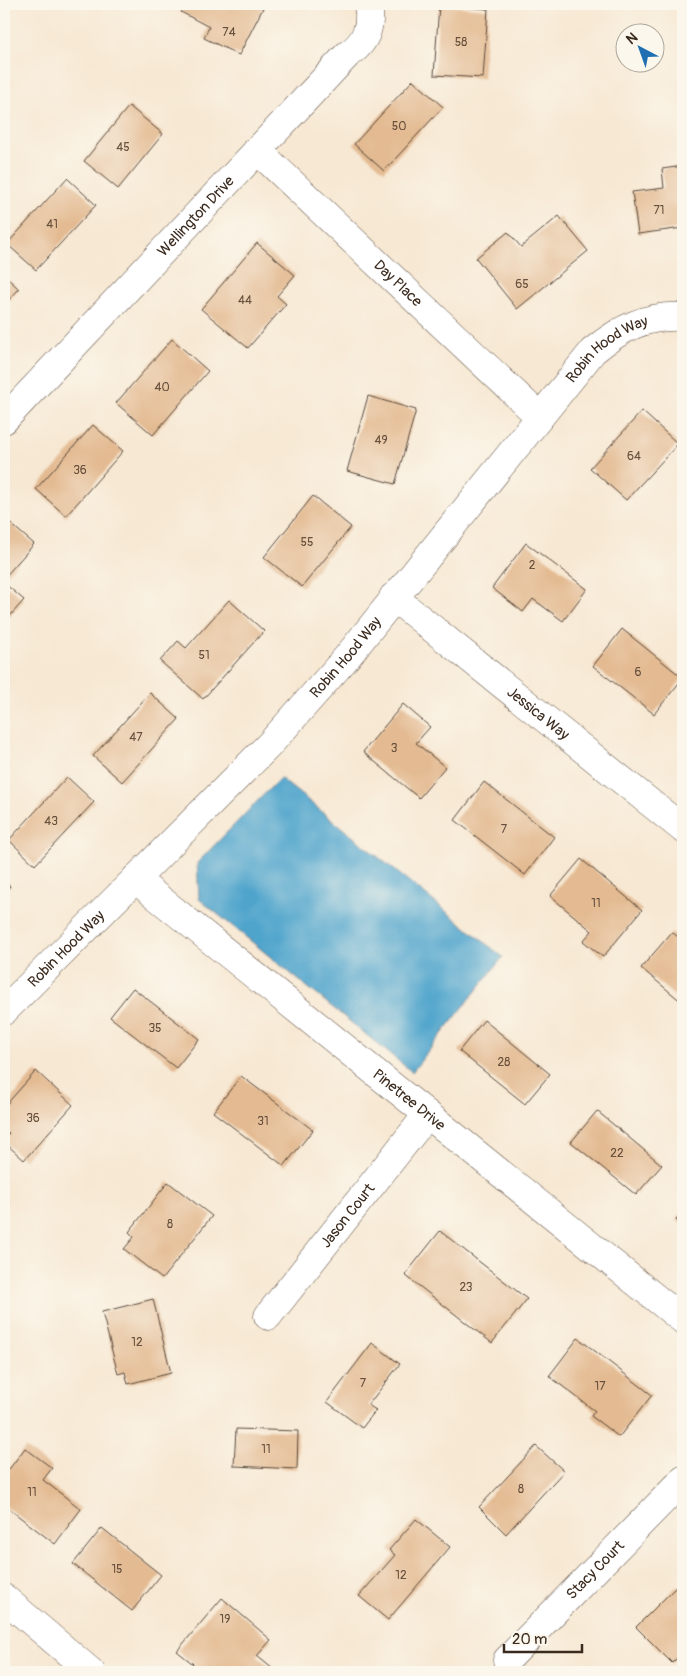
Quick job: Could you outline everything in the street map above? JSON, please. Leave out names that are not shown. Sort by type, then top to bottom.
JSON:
[{"type":"street","name":"Wellington Drive","points":[[4,420],[347,55],[356,49],[366,36],[369,25],[368,4]]},
{"type":"street","name":"Day Place","points":[[257,150],[540,417]]},
{"type":"street","name":"Robin Hood Way","points":[[4,1011],[269,745],[347,657],[393,597],[592,351],[614,333],[640,322],[668,316],[683,317]]},
{"type":"street","name":"Jessica Way","points":[[393,597],[683,829]]},
{"type":"street","name":"Pinetree Drive","points":[[135,879],[683,1320]]},
{"type":"street","name":"Jason Court","points":[[268,1316],[428,1115]]},
{"type":"street","name":"Stacy Court","points":[[507,1660],[683,1480]]},
{"type":"street","points":[[4,1598],[91,1672]]},
{"type":"water","points":[[280,778],[503,957],[412,1072],[199,899],[197,863]]},
{"type":"building","points":[[186,4],[254,4],[263,8],[239,55],[204,38],[209,27],[181,12]]},
{"type":"building","points":[[439,5],[488,9],[483,78],[434,75]]},
{"type":"building","points":[[413,80],[443,107],[384,171],[354,144]]},
{"type":"building","points":[[129,106],[163,134],[118,189],[84,161]]},
{"type":"building","points":[[683,166],[683,228],[638,234],[632,192],[664,188],[662,169]]},
{"type":"building","points":[[67,178],[96,205],[36,270],[7,244]]},
{"type":"building","points":[[559,216],[588,251],[517,309],[476,258],[508,232],[521,247]]},
{"type":"building","points":[[257,243],[295,275],[277,296],[286,304],[248,348],[201,309]]},
{"type":"building","points":[[4,275],[19,289],[4,305]]},
{"type":"building","points":[[172,339],[208,371],[153,435],[116,403]]},
{"type":"building","points":[[368,396],[416,410],[395,484],[347,471]]},
{"type":"building","points":[[642,411],[678,444],[626,500],[590,468]]},
{"type":"building","points":[[93,425],[123,451],[66,516],[36,489]]},
{"type":"building","points":[[313,496],[351,527],[302,587],[264,557]]},
{"type":"building","points":[[4,518],[34,544],[4,578]]},
{"type":"building","points":[[526,543],[587,589],[563,621],[533,599],[523,612],[492,588]]},
{"type":"building","points":[[4,583],[24,600],[4,623]]},
{"type":"building","points":[[229,600],[264,631],[203,699],[160,661],[178,641],[186,648]]},
{"type":"building","points":[[622,629],[683,678],[654,714],[593,666]]},
{"type":"building","points":[[150,693],[179,719],[122,782],[93,756]]},
{"type":"building","points":[[403,704],[430,727],[416,743],[445,767],[419,798],[363,752]]},
{"type":"building","points":[[67,777],[94,802],[35,865],[9,840]]},
{"type":"building","points":[[484,782],[554,837],[525,875],[455,820]]},
{"type":"building","points":[[581,859],[642,910],[603,957],[583,941],[592,931],[550,896]]},
{"type":"building","points":[[4,880],[10,886],[4,893]]},
{"type":"building","points":[[672,932],[683,941],[683,1003],[641,968]]},
{"type":"building","points":[[133,988],[199,1039],[176,1068],[110,1017]]},
{"type":"building","points":[[484,1020],[550,1074],[525,1104],[459,1051]]},
{"type":"building","points":[[36,1071],[73,1105],[24,1160],[4,1142],[9,1133],[4,1129],[4,1107]]},
{"type":"building","points":[[241,1076],[313,1130],[284,1166],[213,1112]]},
{"type":"building","points":[[597,1111],[662,1165],[636,1195],[571,1142]]},
{"type":"building","points":[[168,1182],[212,1216],[162,1279],[124,1249],[134,1237],[129,1232]]},
{"type":"building","points":[[683,1211],[683,1226],[676,1220]]},
{"type":"building","points":[[440,1231],[527,1299],[492,1343],[405,1275]]},
{"type":"building","points":[[153,1299],[171,1373],[128,1384],[125,1372],[118,1374],[102,1312]]},
{"type":"building","points":[[578,1338],[652,1395],[619,1437],[591,1416],[595,1411],[549,1376]]},
{"type":"building","points":[[372,1343],[400,1364],[368,1405],[376,1410],[362,1428],[327,1402]]},
{"type":"building","points":[[236,1429],[298,1431],[297,1469],[234,1466]]},
{"type":"building","points":[[536,1446],[564,1471],[506,1534],[479,1507]]},
{"type":"building","points":[[25,1448],[52,1468],[43,1480],[81,1509],[55,1544],[4,1505],[4,1476]]},
{"type":"building","points":[[416,1519],[450,1547],[388,1620],[359,1596],[395,1555],[389,1550]]},
{"type":"building","points":[[102,1528],[161,1575],[132,1611],[73,1564]]},
{"type":"building","points":[[678,1585],[683,1590],[683,1652],[672,1663],[636,1627]]},
{"type":"building","points":[[222,1598],[271,1640],[257,1656],[273,1669],[270,1672],[203,1672],[177,1651]]}]
